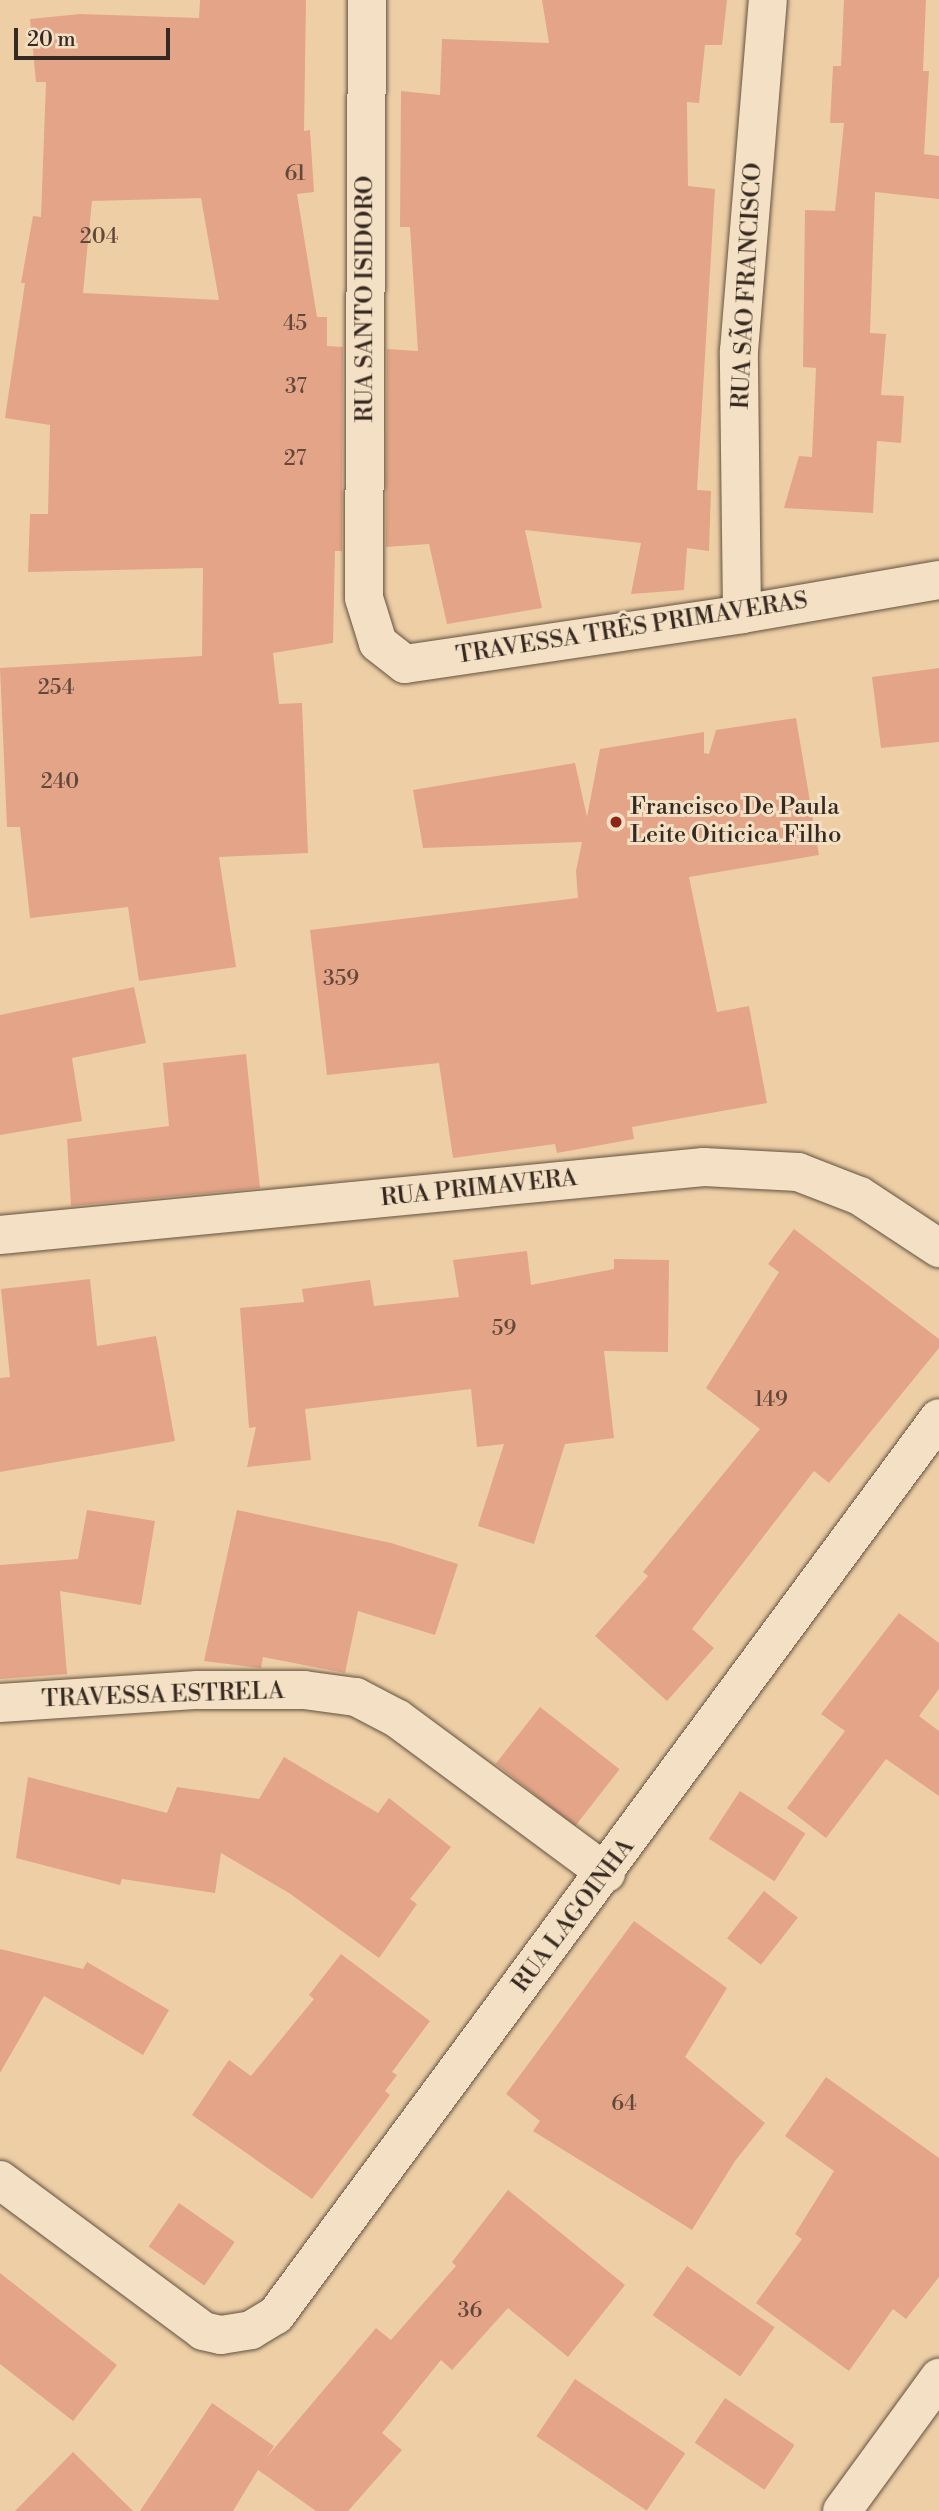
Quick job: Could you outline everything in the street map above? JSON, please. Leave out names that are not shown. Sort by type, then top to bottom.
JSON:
[{"type":"street","name":"RUA SANTO ISIDORO","points":[[365,598],[367,0]]},
{"type":"street","name":"RUA SÃO FRANCISCO","points":[[742,614],[739,351],[768,0]]},
{"type":"street","name":"TRAVESSA TRÊS PRIMAVERAS","points":[[365,598],[378,643],[405,664],[742,614],[939,580]]},
{"type":"street","name":"RUA PRIMAVERA","points":[[0,1235],[704,1167],[798,1172],[860,1196],[939,1248]]},
{"type":"street","name":"RUA LAGOINHA","points":[[0,2180],[203,2331],[221,2335],[251,2330],[276,2315],[606,1874],[939,1418]]},
{"type":"street","name":"TRAVESSA ESTRELA","points":[[0,1703],[198,1690],[304,1690],[355,1697],[398,1719],[606,1874]]},
{"type":"street","points":[[842,2511],[939,2378]]},
{"type":"building","points":[[200,0],[306,0],[304,131],[310,130],[314,192],[297,194],[317,317],[327,317],[327,346],[343,347],[342,551],[335,551],[333,643],[273,653],[279,704],[302,703],[308,853],[219,857],[236,967],[139,981],[128,907],[30,918],[20,827],[7,827],[0,668],[202,656],[203,568],[28,572],[30,514],[48,514],[50,425],[5,418],[25,283],[21,283],[33,216],[41,217],[46,82],[36,82],[30,19],[80,14],[199,18]],"holes":[[[201,198],[219,300],[83,293],[92,201]]]},
{"type":"building","points":[[542,0],[727,0],[722,45],[705,45],[699,103],[687,102],[688,186],[715,189],[697,490],[711,491],[709,551],[687,548],[684,590],[631,594],[641,543],[525,530],[542,608],[447,624],[429,544],[386,547],[387,349],[418,351],[410,227],[400,227],[401,91],[440,95],[442,39],[549,43]]},
{"type":"building","points":[[844,0],[926,0],[923,71],[929,71],[924,154],[939,156],[939,199],[875,192],[870,333],[886,334],[881,395],[904,396],[901,443],[877,441],[873,513],[784,508],[799,456],[812,457],[816,368],[803,367],[805,210],[835,211],[844,123],[830,123],[833,66],[841,66]]},
{"type":"building","points":[[939,668],[939,742],[881,748],[872,677]]},
{"type":"building","points":[[796,718],[819,855],[689,877],[717,1012],[749,1006],[767,1103],[632,1127],[634,1139],[557,1153],[555,1144],[453,1158],[439,1063],[327,1075],[310,930],[578,898],[576,871],[582,842],[423,848],[413,790],[575,763],[587,817],[600,749],[704,732],[704,753],[709,754],[716,730]]},
{"type":"building","points":[[134,987],[146,1043],[72,1058],[82,1121],[0,1135],[0,1015]]},
{"type":"building","points":[[246,1054],[260,1188],[71,1206],[67,1139],[169,1126],[163,1063]]},
{"type":"building","points":[[794,1229],[939,1339],[939,1348],[829,1483],[814,1471],[692,1629],[714,1648],[667,1701],[595,1636],[648,1576],[643,1572],[760,1429],[706,1388],[779,1272],[768,1264]]},
{"type":"building","points":[[527,1251],[531,1285],[614,1269],[614,1259],[669,1260],[668,1352],[604,1351],[614,1438],[565,1444],[534,1544],[478,1526],[504,1444],[477,1447],[471,1389],[305,1409],[311,1460],[247,1467],[256,1427],[249,1428],[240,1308],[304,1302],[302,1289],[370,1280],[374,1306],[459,1297],[453,1260]]},
{"type":"building","points":[[90,1279],[97,1346],[156,1336],[175,1441],[0,1472],[0,1378],[10,1377],[1,1289]]},
{"type":"building","points":[[87,1510],[155,1521],[141,1605],[60,1591],[67,1674],[0,1679],[0,1565],[78,1559]]},
{"type":"building","points":[[237,1510],[391,1543],[458,1564],[435,1635],[358,1611],[345,1673],[263,1657],[261,1668],[204,1661]]},
{"type":"building","points":[[899,1613],[939,1643],[939,1689],[919,1716],[939,1731],[939,1796],[886,1759],[826,1838],[787,1808],[845,1731],[821,1714]]},
{"type":"building","points":[[540,1707],[620,1769],[575,1826],[496,1764]]},
{"type":"building","points":[[284,1757],[378,1813],[389,1798],[451,1847],[410,1899],[417,1904],[379,1958],[289,1893],[221,1853],[215,1893],[122,1879],[120,1885],[16,1858],[28,1777],[167,1813],[177,1787],[259,1799]]},
{"type":"building","points":[[740,1791],[805,1833],[774,1881],[709,1839]]},
{"type":"building","points":[[764,1891],[798,1917],[761,1965],[727,1938]]},
{"type":"building","points":[[634,1921],[727,1988],[685,2057],[765,2123],[735,2161],[692,2230],[533,2131],[540,2121],[506,2094]]},
{"type":"building","points":[[0,1949],[83,1969],[87,1962],[169,2010],[143,2055],[44,1996],[0,2073]]},
{"type":"building","points":[[341,1954],[430,2021],[392,2072],[397,2075],[385,2091],[390,2095],[312,2199],[192,2115],[229,2060],[251,2076],[314,1999],[309,1995]]},
{"type":"building","points":[[826,2077],[939,2158],[939,2277],[906,2319],[893,2309],[849,2371],[756,2303],[802,2239],[795,2234],[834,2171],[785,2136]]},
{"type":"building","points":[[508,2190],[625,2285],[568,2357],[508,2308],[452,2370],[441,2360],[382,2433],[402,2450],[348,2511],[316,2511],[258,2470],[233,2511],[140,2511],[212,2403],[274,2446],[266,2458],[376,2328],[391,2340],[456,2266],[452,2262]]},
{"type":"building","points":[[179,2203],[235,2242],[204,2285],[149,2246]]},
{"type":"building","points":[[687,2266],[775,2327],[740,2377],[653,2315]]},
{"type":"building","points":[[0,2273],[117,2365],[73,2421],[0,2364]]},
{"type":"building","points":[[575,2379],[685,2453],[647,2511],[536,2436]]},
{"type":"building","points":[[725,2398],[795,2445],[764,2490],[695,2443]]},
{"type":"building","points":[[73,2452],[133,2511],[15,2511]]},
{"type":"place","name":"Francisco De Paula Leite Oiticica Filho","points":[[616,822]]}]
